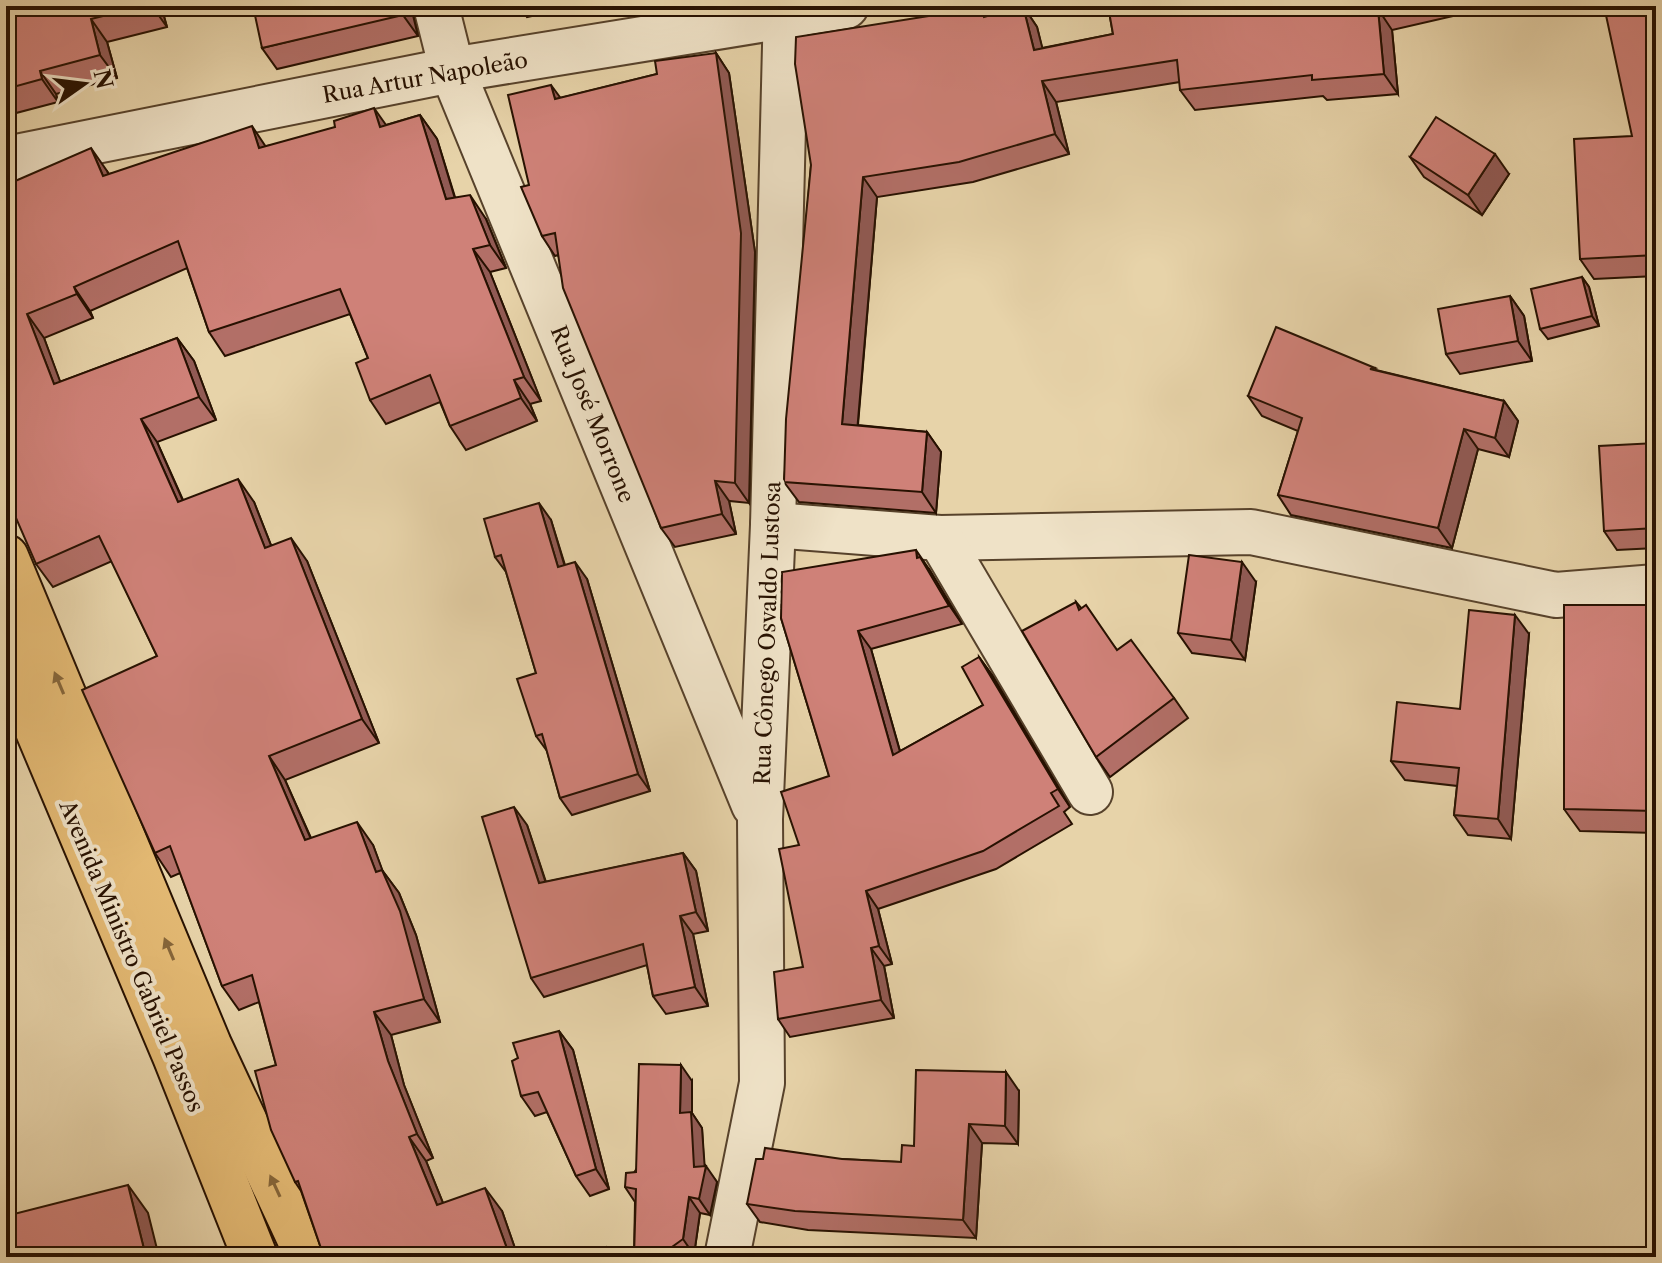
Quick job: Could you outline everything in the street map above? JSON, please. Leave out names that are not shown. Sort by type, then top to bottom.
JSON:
[{"type":"main road","points":[[6,557],[66,748],[308,1257]]},
{"type":"main road","name":"Avenida Ministro Gabriel Passos","points":[[6,655],[66,748],[175,1056],[255,1257]]},
{"type":"street","name":"Rua José Morrone","points":[[436,6],[452,70],[760,819]]},
{"type":"street","name":"Rua Artur Napoleão","points":[[6,159],[452,70],[786,11],[846,6]]},
{"type":"street","name":"Rua Cônego Osvaldo Lustosa","points":[[727,1257],[762,1083],[760,819],[773,525],[786,11]]},
{"type":"street","points":[[773,525],[940,538],[1251,532],[1556,595],[1656,587]]},
{"type":"street","points":[[940,538],[1090,792]]},
{"type":"building","points":[[6,6],[143,6],[91,19],[100,55],[40,71],[42,79],[6,89]]},
{"type":"building","points":[[253,6],[401,6],[403,15],[262,48]]},
{"type":"building","points":[[982,6],[984,17],[1023,6],[1034,50],[1113,34],[1108,6],[1392,6],[1378,9],[1384,74],[1312,80],[1312,75],[1180,90],[1177,60],[1042,81],[1055,134],[959,162],[863,177],[842,424],[927,432],[922,492],[784,482],[786,419],[811,165],[795,64],[796,37],[935,15]]},
{"type":"building","points":[[1604,6],[1656,6],[1656,255],[1580,259],[1574,139],[1632,136]]},
{"type":"building","points":[[716,53],[741,233],[735,483],[715,481],[722,514],[661,528],[563,288],[555,233],[542,236],[521,187],[529,185],[508,95],[551,85],[555,99],[657,74],[655,61]]},
{"type":"building","points":[[374,108],[380,127],[420,115],[446,199],[470,195],[490,245],[473,249],[524,377],[514,380],[521,398],[450,426],[430,375],[370,400],[356,363],[368,358],[340,289],[209,332],[178,241],[74,287],[77,294],[27,314],[54,384],[177,338],[199,397],[141,419],[178,502],[238,479],[265,548],[291,538],[362,719],[269,756],[305,840],[357,822],[376,872],[382,870],[400,911],[424,999],[374,1012],[388,1061],[417,1134],[409,1137],[437,1205],[485,1188],[510,1257],[324,1257],[298,1181],[295,1182],[271,1130],[255,1071],[276,1065],[252,975],[222,986],[170,846],[155,853],[82,690],[157,656],[99,536],[36,564],[6,495],[6,185],[91,148],[103,176],[252,126],[259,148],[335,127],[334,121]]},
{"type":"building","points":[[1436,117],[1495,154],[1468,195],[1410,157]]},
{"type":"building","points":[[1582,277],[1592,316],[1540,329],[1531,289]]},
{"type":"building","points":[[1510,296],[1518,341],[1446,354],[1438,309]]},
{"type":"building","points":[[1656,324],[1656,351],[1651,325]]},
{"type":"building","points":[[1276,327],[1375,368],[1370,369],[1504,401],[1495,438],[1464,429],[1438,528],[1278,495],[1302,418],[1248,396]]},
{"type":"building","points":[[1656,443],[1656,528],[1604,531],[1599,446]]},
{"type":"building","points":[[539,503],[558,567],[575,562],[638,774],[560,798],[542,734],[536,736],[517,679],[536,673],[501,555],[495,557],[484,519]]},
{"type":"building","points":[[916,550],[917,558],[920,557],[949,606],[858,631],[893,755],[983,705],[962,667],[979,657],[1058,789],[1051,793],[1059,806],[983,851],[866,891],[879,946],[871,948],[881,1000],[778,1019],[774,972],[803,967],[779,849],[799,845],[781,792],[829,776],[781,618],[782,572]]},
{"type":"building","points":[[1189,555],[1242,562],[1231,640],[1178,633]]},
{"type":"building","points":[[1076,602],[1079,610],[1086,605],[1117,650],[1131,640],[1174,698],[1096,757],[1022,631]]},
{"type":"building","points":[[1564,605],[1656,605],[1656,811],[1564,809]]},
{"type":"building","points":[[1469,610],[1515,615],[1498,819],[1454,815],[1459,768],[1391,761],[1397,702],[1460,709]]},
{"type":"building","points":[[514,807],[539,883],[683,853],[696,912],[680,916],[695,987],[653,996],[643,944],[531,978],[482,817]]},
{"type":"building","points":[[559,1031],[596,1169],[576,1176],[538,1092],[521,1096],[512,1061],[518,1058],[513,1043]]},
{"type":"building","points":[[639,1064],[681,1065],[680,1113],[691,1112],[694,1167],[706,1166],[699,1199],[689,1197],[683,1239],[658,1257],[634,1257],[636,1189],[625,1187],[626,1173],[636,1172]]},
{"type":"building","points":[[916,1070],[1006,1072],[1005,1126],[969,1124],[963,1220],[795,1211],[747,1204],[756,1159],[763,1159],[765,1148],[842,1159],[901,1162],[902,1145],[914,1146]]},
{"type":"building","points":[[128,1185],[146,1257],[6,1257],[6,1216]]},
{"type":"building","points":[[606,1247],[610,1257],[581,1257]]}]
